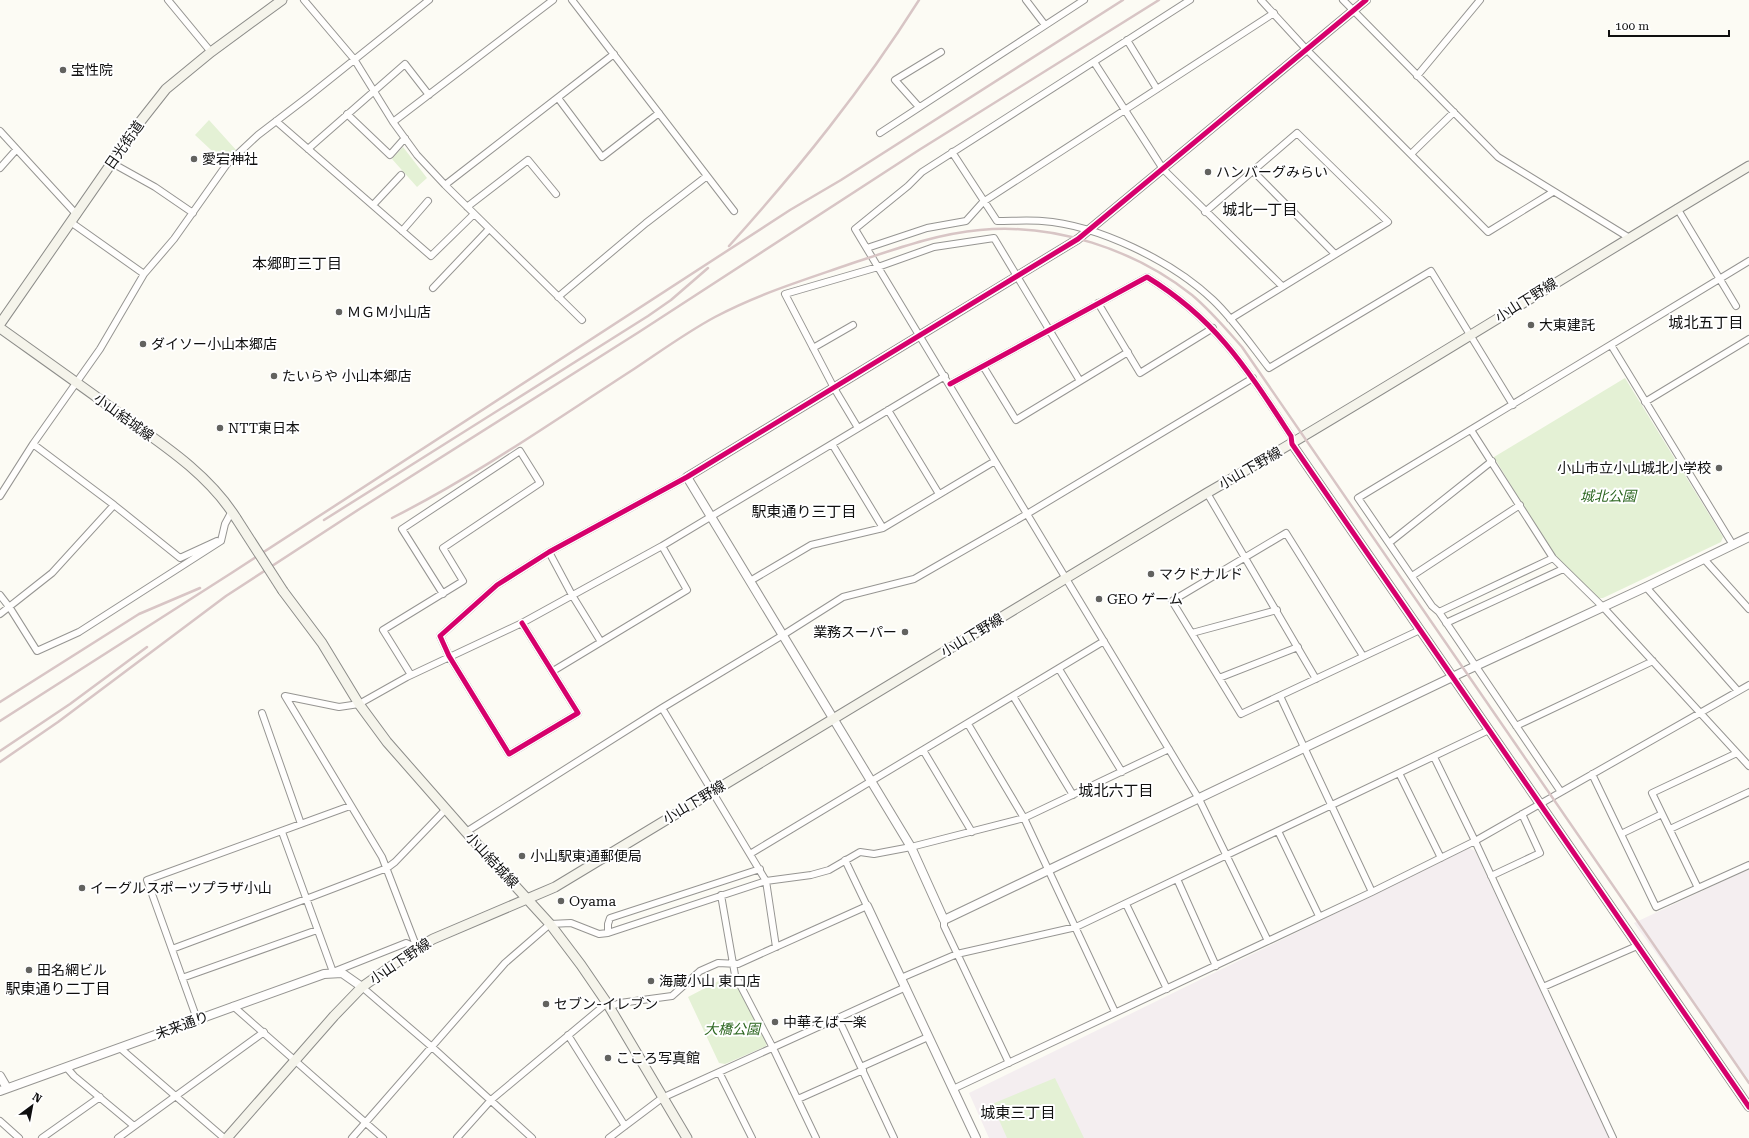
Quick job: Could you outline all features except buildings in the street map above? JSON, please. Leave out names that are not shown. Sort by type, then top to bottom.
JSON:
[{"type":"main road","name":"日光街道","points":[[0,324],[152,106],[166,90],[211,52],[282,0]]},
{"type":"main road","name":"小山下野線","points":[[227,1138],[343,1005],[362,987],[417,948],[449,932],[555,887],[1207,493],[1292,444],[1628,237],[1749,166]]},
{"type":"main road","name":"小山結城線","points":[[0,328],[192,468],[211,485],[234,515],[283,591],[322,643],[359,704],[388,742],[466,832],[550,924],[608,1005],[687,1138]]},
{"type":"street","points":[[168,0],[211,52]]},
{"type":"street","points":[[304,0],[354,59],[393,122],[417,155],[445,185],[582,320]]},
{"type":"street","points":[[0,496],[33,444],[100,349],[144,274],[193,213],[227,164],[258,135],[429,0]]},
{"type":"street","points":[[393,122],[553,0]]},
{"type":"street","points":[[572,0],[734,211]]},
{"type":"street","points":[[1026,0],[1045,25]]},
{"type":"street","points":[[880,133],[1084,0]]},
{"type":"street","points":[[1190,0],[922,172],[908,186],[855,229],[950,384],[1199,799],[1268,941]]},
{"type":"street","points":[[1262,0],[1306,49],[1488,232],[1553,192]]},
{"type":"street","points":[[1343,0],[1498,156],[1553,192],[1628,237]]},
{"type":"street","points":[[522,623],[578,713],[509,754],[450,656],[440,636],[497,585],[549,552],[687,477],[1017,277],[1088,231],[1366,0]]},
{"type":"street","points":[[1417,76],[1480,0]]},
{"type":"street","points":[[867,248],[927,228],[966,221],[984,202],[1274,13]]},
{"type":"street","points":[[1127,40],[1157,89]]},
{"type":"street","points":[[919,107],[896,80],[941,52]]},
{"type":"street","points":[[445,185],[614,54]]},
{"type":"street","points":[[1094,62],[1163,169],[1205,212],[1282,286]]},
{"type":"street","points":[[308,149],[374,90],[406,64],[429,95]]},
{"type":"street","points":[[558,98],[602,157],[659,113]]},
{"type":"street","points":[[1411,154],[1454,112]]},
{"type":"street","points":[[347,114],[390,155],[405,138]]},
{"type":"street","points":[[276,121],[431,256],[474,214]]},
{"type":"street","points":[[0,131],[74,219],[144,274]]},
{"type":"street","points":[[1205,212],[1297,133],[1388,222],[1230,319]]},
{"type":"street","points":[[0,168],[16,150]]},
{"type":"street","points":[[952,152],[997,221],[1043,221],[1088,231],[1128,246],[1164,264],[1195,285],[1230,319],[1269,368],[1431,271],[1512,405]]},
{"type":"street","points":[[467,207],[528,160],[556,194]]},
{"type":"street","points":[[112,163],[155,187],[193,213]]},
{"type":"street","points":[[1253,171],[1335,254]]},
{"type":"street","points":[[373,205],[401,175]]},
{"type":"street","points":[[558,296],[646,223],[707,176]]},
{"type":"street","points":[[402,231],[428,202]]},
{"type":"street","points":[[1677,208],[1736,306]]},
{"type":"street","points":[[432,288],[489,229]]},
{"type":"street","points":[[858,428],[834,388],[785,294],[878,267],[934,247],[994,238],[1080,381]]},
{"type":"street","points":[[1561,792],[1440,612],[1432,606],[1358,498],[1749,261]]},
{"type":"street","points":[[950,384],[1147,277],[1182,300],[1213,328],[1234,352],[1253,378],[1291,436],[1292,444],[1541,804],[1637,946],[1715,1056],[1749,1108]]},
{"type":"street","points":[[1098,303],[1140,373],[1213,328]]},
{"type":"street","points":[[813,348],[854,325]]},
{"type":"street","points":[[1645,402],[1749,339]]},
{"type":"street","points":[[1611,345],[1733,545]]},
{"type":"street","points":[[983,366],[1016,420],[1128,352]]},
{"type":"street","points":[[417,948],[387,868],[285,696],[339,707],[359,704],[411,675],[522,623],[662,546],[945,376]]},
{"type":"street","points":[[466,832],[662,708],[843,597],[914,579],[1027,514],[1253,378]]},
{"type":"street","points":[[888,410],[939,494]]},
{"type":"street","points":[[1471,430],[1553,558],[1603,607],[1749,766]]},
{"type":"street","points":[[33,444],[114,505],[180,558],[215,541],[221,541]]},
{"type":"street","points":[[832,444],[882,528]]},
{"type":"street","points":[[411,675],[383,630],[443,594],[463,581],[443,548],[540,483],[520,451],[402,529],[443,594]]},
{"type":"street","points":[[750,581],[812,545],[882,528],[995,461]]},
{"type":"street","points":[[1389,543],[1492,461]]},
{"type":"street","points":[[687,477],[911,847],[944,920],[944,926],[1008,1063]]},
{"type":"street","points":[[1207,493],[1277,610],[1316,679]]},
{"type":"street","points":[[0,614],[10,608],[52,573],[114,505]]},
{"type":"street","points":[[1412,576],[1520,505]]},
{"type":"street","points":[[0,595],[37,651],[79,632],[221,541],[225,524],[234,515]]},
{"type":"street","points":[[1363,656],[1286,533],[1172,601],[1241,714],[1420,630]]},
{"type":"street","points":[[944,920],[1475,666],[1749,538]]},
{"type":"street","points":[[553,672],[687,590],[662,546]]},
{"type":"street","points":[[549,552],[572,595],[601,642]]},
{"type":"street","points":[[1440,612],[1553,558]]},
{"type":"street","points":[[1704,559],[1749,610]]},
{"type":"street","points":[[1446,623],[1563,569]]},
{"type":"street","points":[[1646,587],[1738,691]]},
{"type":"street","points":[[1192,633],[1277,610]]},
{"type":"street","points":[[750,854],[1104,641]]},
{"type":"street","points":[[1219,678],[1298,647]]},
{"type":"street","points":[[1516,726],[1653,661]]},
{"type":"street","points":[[1059,668],[1122,772]]},
{"type":"street","points":[[953,1089],[1372,892],[1475,841],[1749,686]]},
{"type":"street","points":[[1013,696],[1073,795]]},
{"type":"street","points":[[1280,696],[1306,747],[1331,805],[1372,892]]},
{"type":"street","points":[[662,708],[766,881],[776,947]]},
{"type":"street","points":[[262,713],[301,824]]},
{"type":"street","points":[[968,724],[1024,818],[1115,1012]]},
{"type":"street","points":[[901,978],[957,954],[1076,927],[1489,730]]},
{"type":"street","points":[[352,1138],[505,963],[550,924],[571,923],[599,934],[608,933],[766,881],[829,870],[860,852],[874,854],[911,847],[1024,818],[1169,749]]},
{"type":"street","points":[[923,750],[972,832]]},
{"type":"street","points":[[1698,888],[1652,793],[1737,753]]},
{"type":"street","points":[[1434,757],[1475,841],[1613,1138]]},
{"type":"street","points":[[1399,773],[1441,858]]},
{"type":"street","points":[[1592,774],[1656,908],[1749,865]]},
{"type":"street","points":[[1670,829],[1749,792]]},
{"type":"street","points":[[197,1019],[147,880],[350,806]]},
{"type":"street","points":[[172,949],[306,900],[387,868],[395,862],[446,809]]},
{"type":"street","points":[[1491,876],[1540,853],[1522,814]]},
{"type":"street","points":[[1620,834],[1662,814]]},
{"type":"street","points":[[1278,831],[1319,916]]},
{"type":"street","points":[[282,832],[333,972]]},
{"type":"street","points":[[845,860],[976,1138]]},
{"type":"street","points":[[608,933],[610,918],[760,869]]},
{"type":"street","points":[[1177,879],[1216,966]]},
{"type":"street","points":[[713,884],[718,896],[735,976],[773,1048],[816,1138]]},
{"type":"street","points":[[1126,904],[1167,989]]},
{"type":"street","points":[[457,1138],[491,1100],[568,1035],[608,1005],[620,1002],[672,996],[700,971],[718,963],[738,964],[867,906]]},
{"type":"street","points":[[182,978],[317,930]]},
{"type":"street","points":[[333,972],[406,943],[417,948]]},
{"type":"street","points":[[1543,987],[1637,946]]},
{"type":"street","points":[[333,972],[342,973],[350,977],[362,987],[432,1047],[532,1138]]},
{"type":"street","name":"未来通り","points":[[4,1089],[68,1068],[302,981],[333,972]]},
{"type":"street","points":[[609,1138],[662,1098],[906,987]]},
{"type":"street","points":[[233,1006],[383,1138]]},
{"type":"street","points":[[838,1018],[894,1138]]},
{"type":"street","points":[[118,1138],[264,1032]]},
{"type":"street","points":[[568,1035],[624,1126]]},
{"type":"street","points":[[798,1099],[928,1037]]},
{"type":"street","points":[[120,1048],[224,1138]]},
{"type":"street","points":[[68,1068],[74,1076],[134,1126]]},
{"type":"street","points":[[719,1072],[752,1138]]},
{"type":"street","points":[[0,1076],[4,1089]]},
{"type":"street","points":[[42,1138],[100,1098]]},
{"type":"street","points":[[0,1121],[19,1138]]},
{"type":"shaded area","points":[[1469,848],[1475,851],[1609,1138],[989,1138],[969,1093]]},
{"type":"shaded area","points":[[1749,869],[1749,1080],[1634,923]]},
{"type":"green space","points":[[209,120],[237,151],[225,163],[195,135]]},
{"type":"green space","points":[[403,147],[427,178],[417,187],[392,159]]},
{"type":"green space","name":"城北公園","points":[[1625,378],[1723,537],[1721,542],[1603,598],[1599,598],[1561,562],[1546,544],[1494,457]]},
{"type":"green space","name":"大橋公園","points":[[732,974],[767,1041],[766,1046],[725,1064],[719,1063],[688,997]]},
{"type":"green space","points":[[1055,1078],[1084,1138],[1007,1138],[992,1104]]},
{"type":"railway","points":[[729,246],[781,187],[853,97],[919,0]]},
{"type":"railway","points":[[0,721],[233,572],[790,210],[841,180],[1123,0]]},
{"type":"railway","points":[[0,762],[58,722],[226,596],[361,508],[639,332],[919,150],[1159,0]]},
{"type":"railway","points":[[392,518],[455,484],[705,323],[748,301],[781,288],[914,243],[947,235],[980,230],[1008,229],[1064,235],[1119,252],[1145,264],[1192,295],[1212,314],[1242,347],[1749,1083]]},
{"type":"railway","points":[[324,520],[648,316],[671,300],[708,268]]},
{"type":"railway","points":[[0,702],[139,614],[200,588]]},
{"type":"railway","points":[[0,751],[70,704],[147,647]]},
{"type":"cycle path","points":[[522,623],[578,713],[509,754],[449,656],[440,636],[497,585],[549,552],[687,477],[1078,239],[1366,0]]},
{"type":"cycle path","points":[[950,384],[1147,277],[1171,293],[1193,311],[1229,348],[1260,389],[1291,436],[1292,444],[1749,1107]]},
{"type":"place","name":"宝性院","points":[[63,70]]},
{"type":"place","name":"愛宕神社","points":[[194,159]]},
{"type":"place","name":"ハンバーグみらい","points":[[1208,172]]},
{"type":"place","name":"ＭＧＭ小山店","points":[[339,312]]},
{"type":"place","name":"大東建託","points":[[1531,325]]},
{"type":"place","name":"ダイソー小山本郷店","points":[[143,344]]},
{"type":"place","name":"たいらや 小山本郷店","points":[[274,376]]},
{"type":"place","name":"NTT東日本","points":[[220,428]]},
{"type":"place","name":"小山市立小山城北小学校","points":[[1719,468]]},
{"type":"place","name":"マクドナルド","points":[[1151,574]]},
{"type":"place","name":"GEO ゲーム","points":[[1099,599]]},
{"type":"place","name":"業務スーパー","points":[[905,632]]},
{"type":"place","name":"小山駅東通郵便局","points":[[522,856]]},
{"type":"place","name":"イーグルスポーツプラザ小山","points":[[82,888]]},
{"type":"place","name":"Oyama","points":[[561,901]]},
{"type":"place","name":"田名網ビル","points":[[29,970]]},
{"type":"place","name":"海蔵小山 東口店","points":[[651,981]]},
{"type":"place","name":"セブン-イレブン","points":[[546,1004]]},
{"type":"place","name":"中華そば一楽","points":[[775,1022]]},
{"type":"place","name":"こころ写真館","points":[[608,1058]]},
{"type":"district","name":"城北一丁目","points":[[1260,210]]},
{"type":"district","name":"本郷町三丁目","points":[[297,264]]},
{"type":"district","name":"城北五丁目","points":[[1706,323]]},
{"type":"district","name":"駅東通り三丁目","points":[[804,512]]},
{"type":"district","name":"城北六丁目","points":[[1116,791]]},
{"type":"district","name":"駅東通り二丁目","points":[[58,989]]},
{"type":"district","name":"城東三丁目","points":[[1018,1113]]}]
